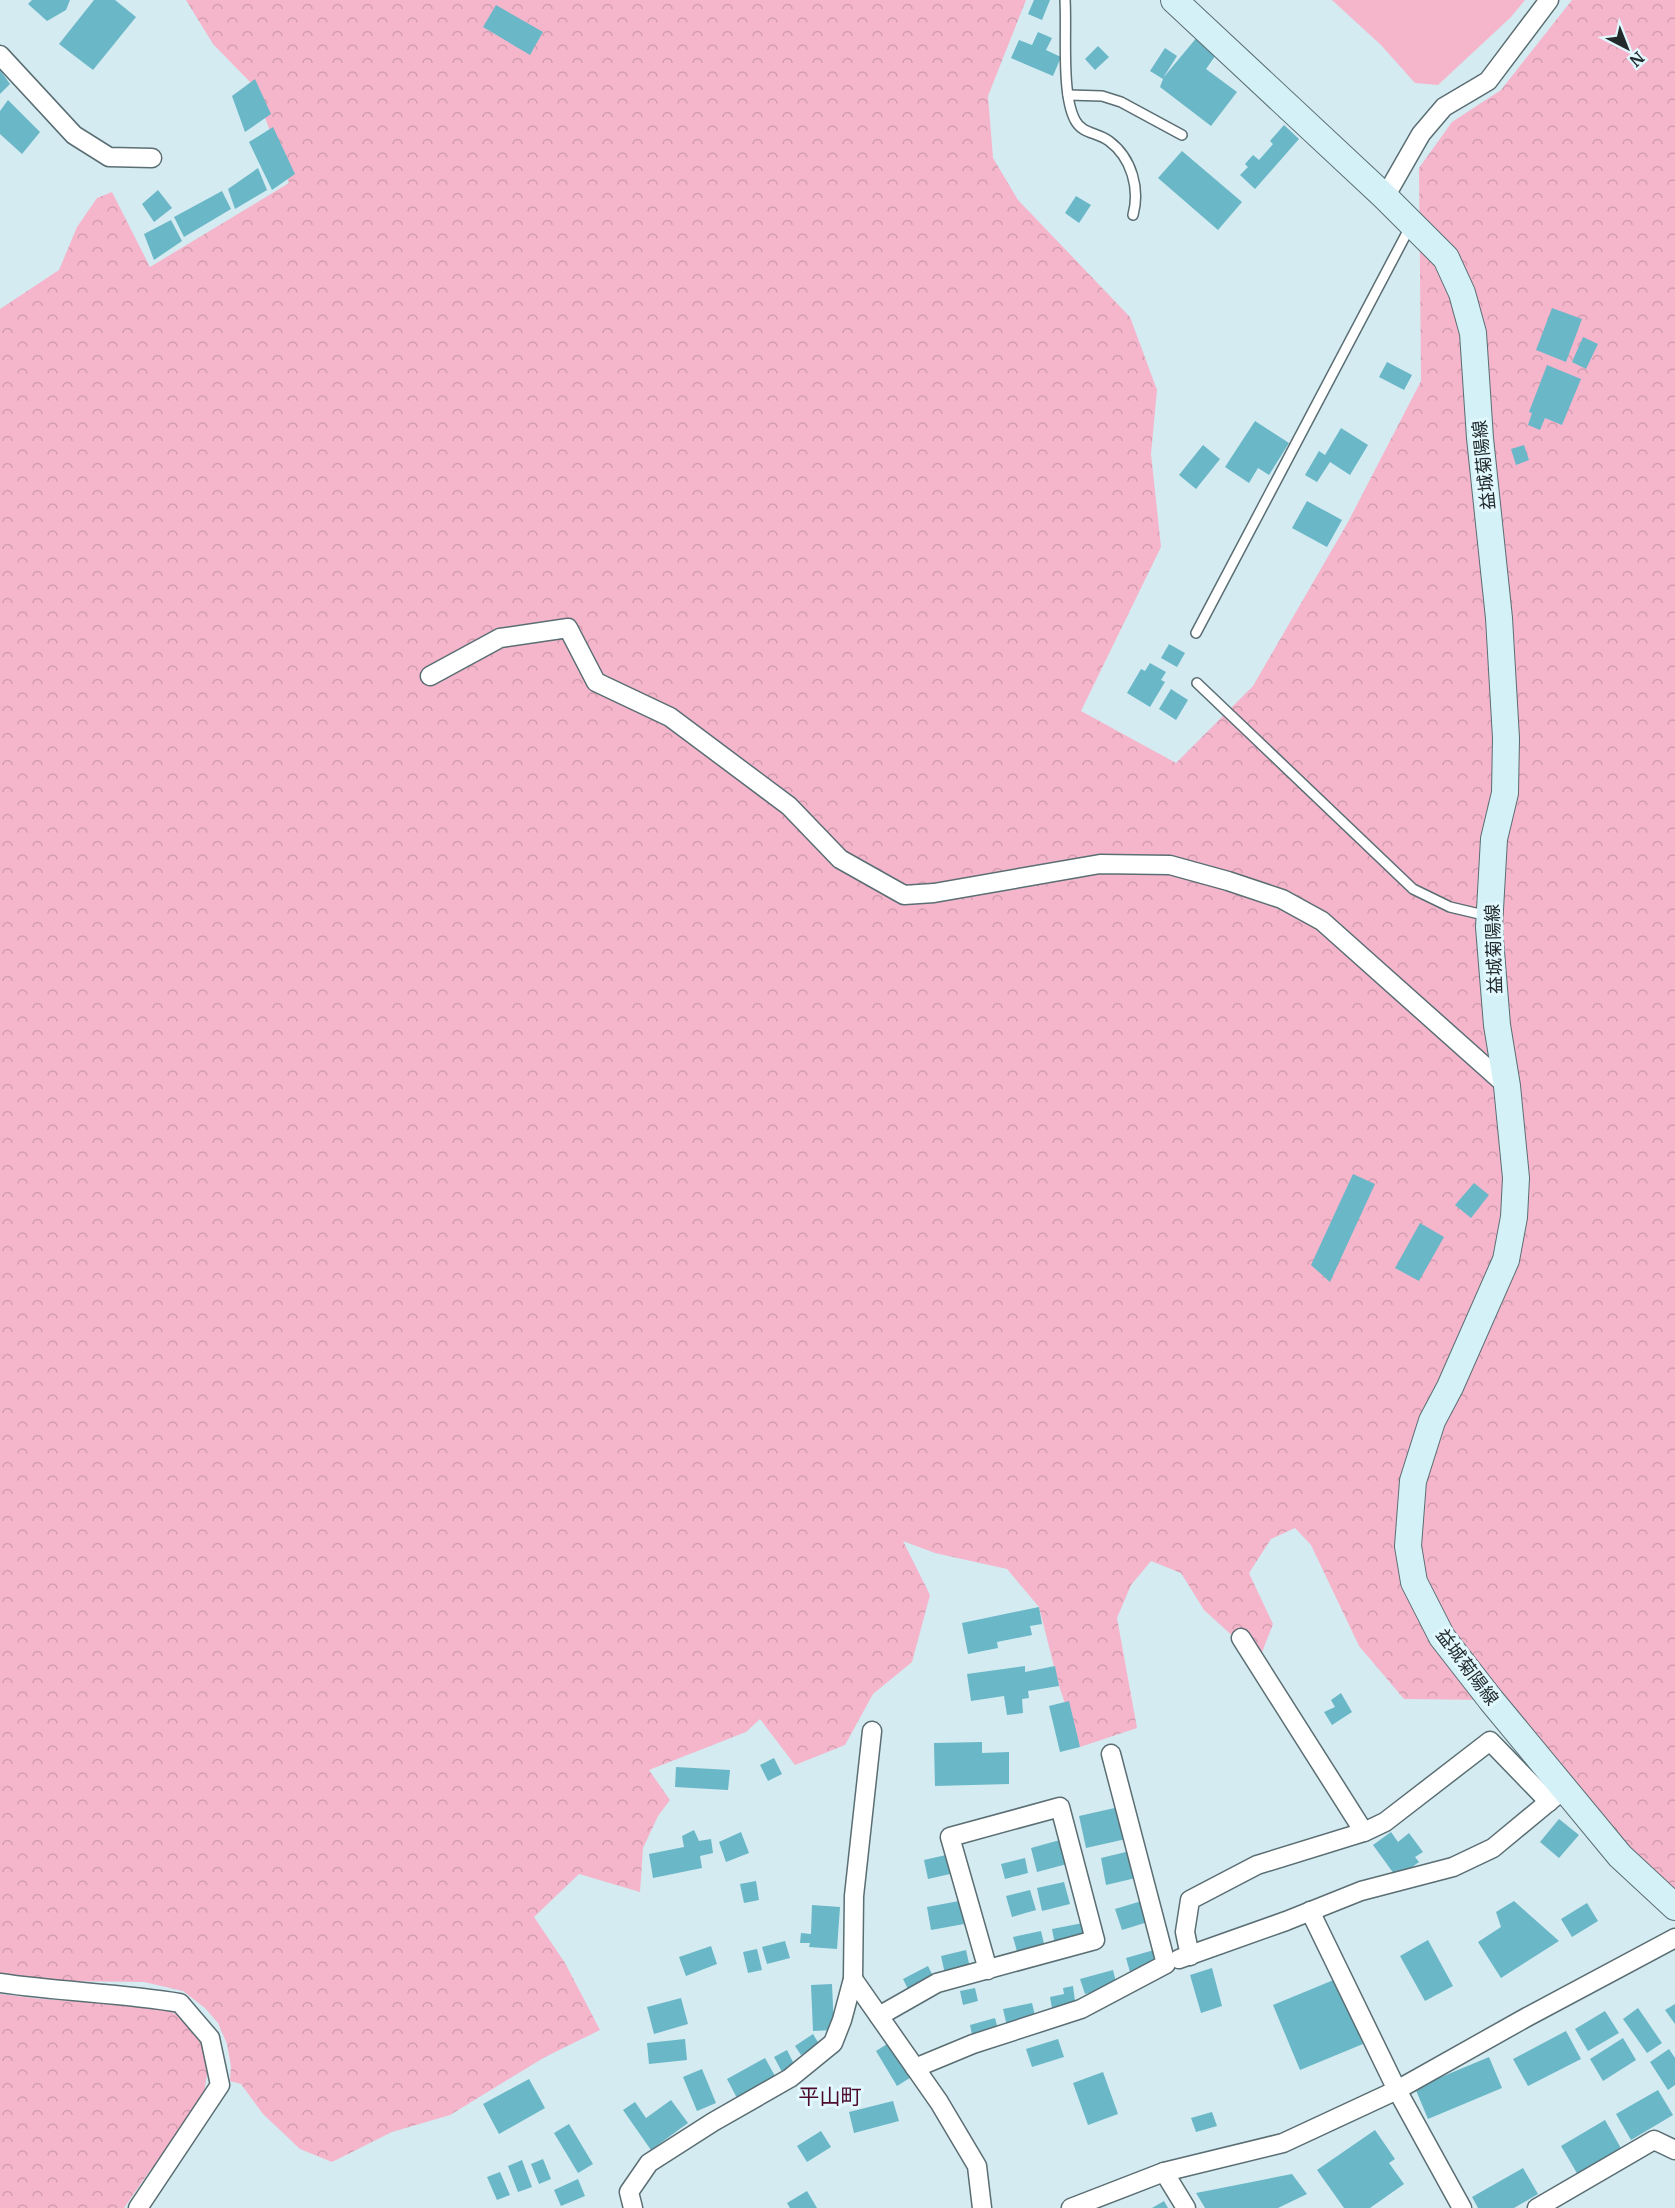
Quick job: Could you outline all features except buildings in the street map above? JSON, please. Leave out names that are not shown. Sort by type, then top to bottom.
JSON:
[{"type":"main road","name":"益城菊陽線","points":[[1174,0],[1385,197],[1446,258],[1462,293],[1473,333],[1480,438],[1488,500],[1504,685],[1505,793],[1494,840],[1489,927],[1497,1025],[1507,1086],[1516,1178],[1514,1217],[1506,1260],[1450,1387],[1432,1421],[1413,1481],[1408,1546],[1414,1582],[1442,1637],[1557,1795],[1675,1907]]},
{"type":"street","points":[[1385,197],[1421,134],[1444,107],[1488,81],[1549,0]]},
{"type":"street","points":[[0,55],[74,135],[109,157],[152,158]]},
{"type":"street","points":[[430,676],[500,638],[568,628],[596,682],[670,717],[789,806],[840,859],[904,894],[934,893],[1100,864],[1147,864],[1170,865],[1282,899],[1322,921],[1507,1086]]},
{"type":"street","points":[[1241,1638],[1364,1832]]},
{"type":"street","points":[[633,2208],[629,2192],[649,2163],[713,2122],[790,2078],[833,2043],[853,1979],[854,1896],[872,1731]]},
{"type":"street","points":[[915,2068],[973,2044],[1082,2009],[1166,1964],[1190,1956],[1361,1891],[1453,1867],[1493,1848],[1557,1795],[1490,1741],[1385,1822],[1364,1832],[1257,1865],[1190,1900],[1185,1932],[1190,1956]]},
{"type":"street","points":[[1111,1754],[1166,1964]]},
{"type":"street","points":[[879,2016],[937,1983],[988,1970],[1095,1940],[1060,1807],[950,1837],[988,1970]]},
{"type":"street","points":[[1310,1911],[1397,2090],[1462,2208]]},
{"type":"street","points":[[1071,2208],[1164,2172],[1283,2143],[1397,2090],[1675,1938]]},
{"type":"street","points":[[853,1979],[939,2102],[976,2166],[982,2208]]},
{"type":"street","points":[[0,1983],[48,1990],[141,1996],[180,2003],[210,2038],[220,2085],[138,2208]]},
{"type":"street","points":[[1537,2208],[1654,2140],[1675,2150]]},
{"type":"street","points":[[1164,2172],[1186,2208]]},
{"type":"lane","points":[[1065,0],[1068,95],[1074,118],[1082,129],[1109,140],[1129,165],[1136,182],[1137,195],[1132,215]]},
{"type":"lane","points":[[1068,95],[1102,96],[1121,102],[1182,135]]},
{"type":"lane","points":[[1196,633],[1412,223]]},
{"type":"lane","points":[[1197,683],[1413,889],[1450,907],[1490,916]]},
{"type":"green space","points":[[186,0],[1026,0],[988,96],[993,158],[1018,200],[1130,317],[1157,390],[1151,454],[1161,547],[1081,711],[1176,763],[1253,686],[1348,522],[1421,381],[1419,168],[1452,122],[1501,90],[1572,0],[1675,0],[1675,1907],[1491,1700],[1404,1699],[1359,1646],[1311,1545],[1295,1528],[1271,1539],[1249,1573],[1273,1624],[1259,1660],[1204,1610],[1181,1573],[1151,1561],[1131,1585],[1117,1618],[1137,1728],[1080,1747],[1059,1686],[1039,1607],[1007,1569],[935,1553],[903,1541],[930,1595],[912,1662],[873,1694],[845,1745],[795,1765],[760,1719],[746,1732],[649,1770],[670,1800],[658,1816],[643,1848],[640,1892],[579,1874],[534,1917],[565,1963],[600,2030],[545,2057],[450,2115],[392,2132],[332,2162],[300,2149],[263,2114],[241,2084],[230,2081],[231,2067],[227,2044],[218,2023],[205,2008],[183,1991],[144,1982],[55,1981],[0,1974],[0,309],[59,270],[77,227],[97,198],[112,192],[150,267],[289,183],[253,85],[213,44]]},
{"type":"green space","points":[[1332,0],[1525,0],[1511,17],[1438,85],[1415,83],[1381,45]]},
{"type":"green space","points":[[0,1994],[42,1999],[159,2006],[187,2022],[199,2040],[207,2056],[208,2067],[204,2094],[164,2161],[151,2169],[124,2208],[0,2208]]},
{"type":"district","name":"平山町","points":[[830,2097]]}]
